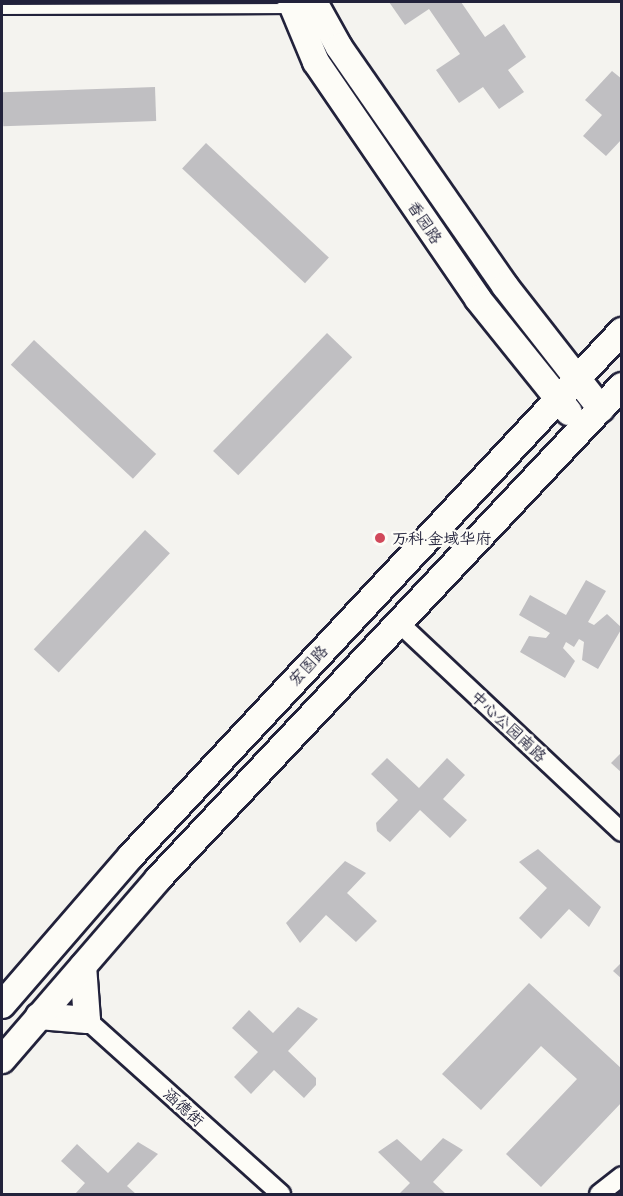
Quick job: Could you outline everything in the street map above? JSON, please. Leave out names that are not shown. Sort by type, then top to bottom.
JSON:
[{"type":"main road","name":"香园路","points":[[301,3],[576,380],[592,418]]},
{"type":"main road","name":"香园路","points":[[301,3],[316,62],[478,299],[558,399],[592,418]]},
{"type":"main road","name":"宏图路","points":[[2,1005],[131,856],[621,331]]},
{"type":"main road","points":[[2,1060],[83,966],[397,621],[621,386]]},
{"type":"main road","points":[[39,1016],[87,1020],[83,966]]},
{"type":"street","name":"中心公园南路","points":[[397,621],[621,832]]},
{"type":"street","name":"涵德街","points":[[87,1020],[281,1194]]},
{"type":"street","points":[[599,1194],[621,1176]]},
{"type":"lane","points":[[2,9],[301,3]]},
{"type":"building","points":[[389,2],[461,2],[485,37],[504,24],[526,57],[508,70],[524,92],[499,109],[483,87],[459,103],[436,70],[460,54],[429,9],[405,25]]},
{"type":"building","points":[[612,71],[622,79],[622,139],[606,156],[583,136],[602,115],[585,100]]},
{"type":"building","points":[[155,87],[156,121],[3,126],[2,92]]},
{"type":"building","points":[[206,143],[329,258],[305,283],[182,169]]},
{"type":"building","points":[[327,333],[352,357],[238,475],[213,451]]},
{"type":"building","points":[[34,340],[156,454],[133,479],[11,365]]},
{"type":"building","points":[[145,530],[170,553],[59,672],[34,649]]},
{"type":"building","points":[[586,580],[606,591],[588,622],[594,625],[607,614],[622,628],[598,669],[582,660],[584,642],[579,639],[574,647],[566,642],[563,648],[575,661],[565,678],[520,652],[529,636],[546,638],[550,633],[519,615],[530,595],[566,615]]},
{"type":"building","points":[[622,752],[622,773],[611,763]]},
{"type":"building","points":[[387,758],[419,788],[447,758],[465,775],[443,799],[467,820],[450,838],[420,810],[390,842],[377,831],[376,823],[398,800],[371,774]]},
{"type":"building","points":[[538,849],[601,907],[589,927],[569,909],[541,939],[519,918],[547,888],[519,862]]},
{"type":"building","points":[[345,861],[366,873],[347,893],[377,921],[356,942],[326,915],[300,943],[286,923]]},
{"type":"building","points":[[622,962],[622,979],[613,971]]},
{"type":"building","points":[[529,983],[622,1069],[622,1102],[541,1187],[506,1154],[577,1079],[541,1046],[481,1110],[442,1074]]},
{"type":"building","points":[[298,1007],[318,1019],[288,1051],[316,1078],[316,1085],[304,1098],[274,1070],[251,1094],[234,1077],[258,1052],[232,1028],[249,1010],[273,1033]]},
{"type":"building","points":[[443,1138],[463,1150],[433,1182],[446,1194],[399,1194],[410,1183],[378,1152],[397,1139],[421,1161]]},
{"type":"building","points":[[138,1142],[158,1154],[127,1186],[136,1194],[75,1194],[85,1183],[61,1161],[77,1144],[108,1173]]},
{"type":"place","name":"万科·金域华府","points":[[380,538]]}]
